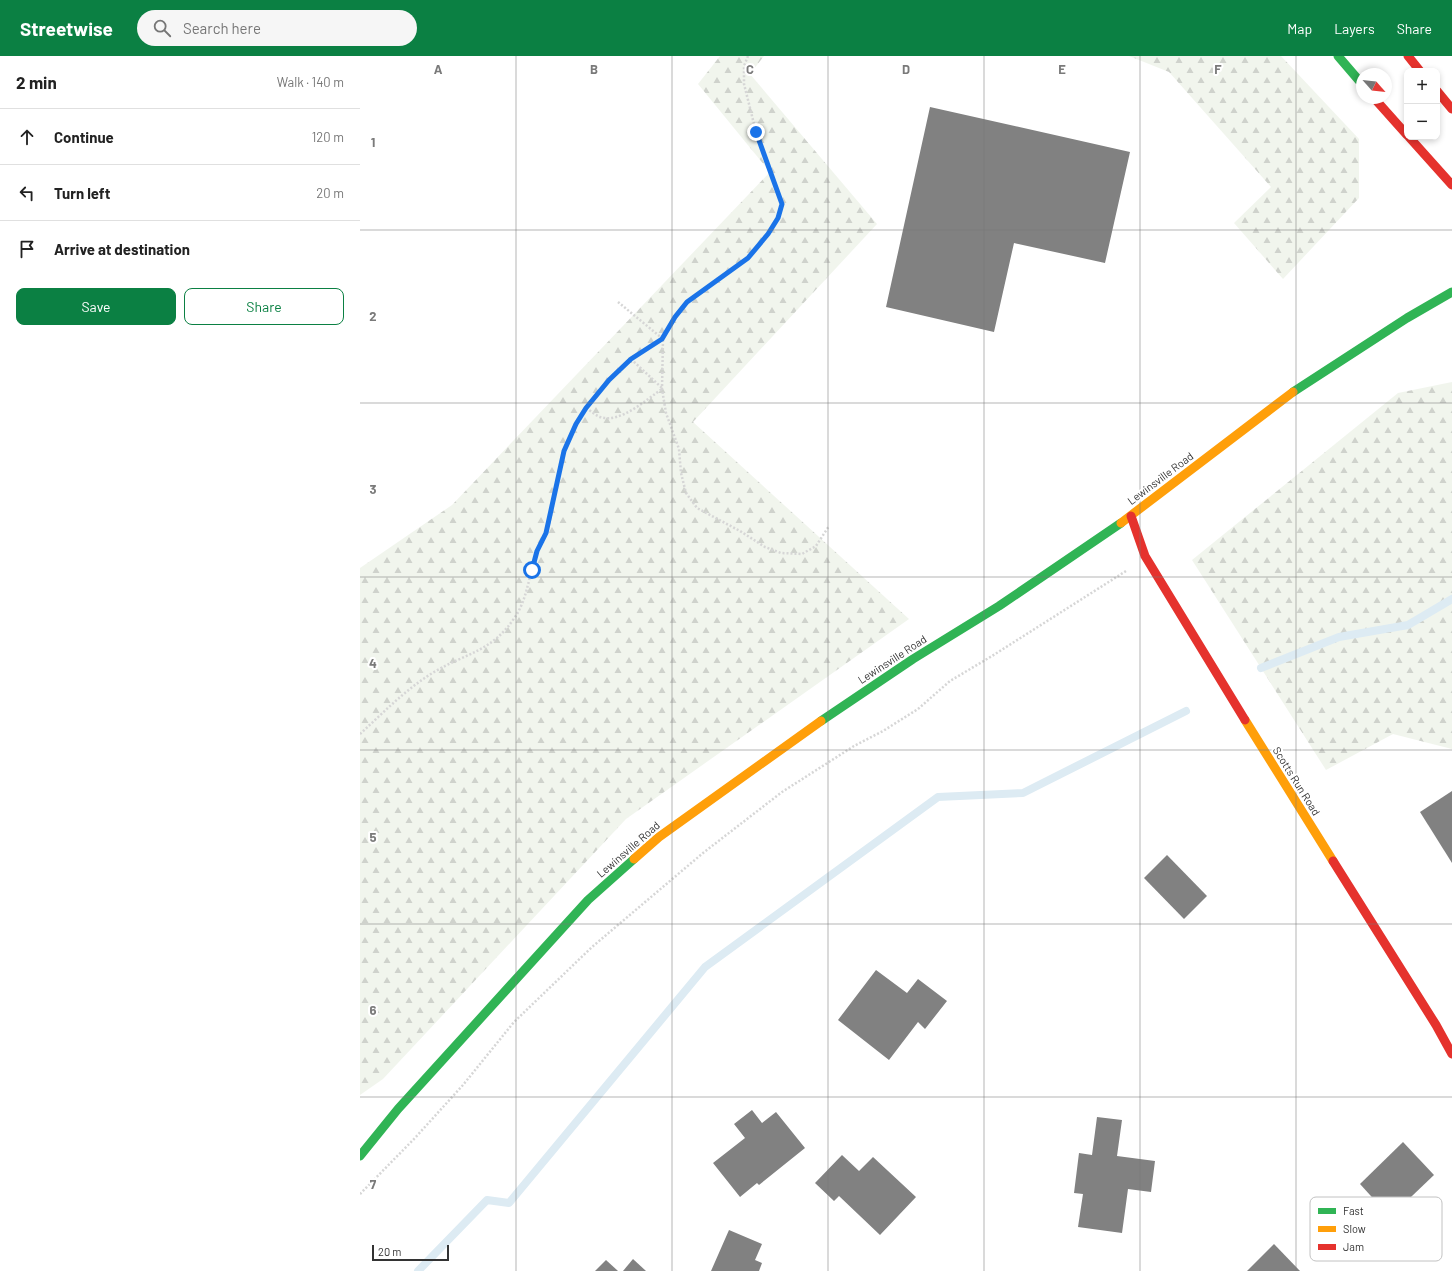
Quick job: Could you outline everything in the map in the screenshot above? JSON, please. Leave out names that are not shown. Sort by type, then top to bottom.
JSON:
[{"type":"main road","points":[[1338,56],[1356,77]]},
{"type":"main road","points":[[1408,56],[1418,68]]},
{"type":"main road","points":[[1440,95],[1452,109]]},
{"type":"main road","points":[[1379,104],[1404,132]]},
{"type":"main road","points":[[1412,140],[1452,185]]},
{"type":"main road","name":"Lewinsville Road","points":[[360,1156],[398,1109],[588,900],[659,837],[837,709],[913,659],[999,606],[1130,516],[1291,393],[1407,318],[1452,292]]},
{"type":"main road","name":"Scotts Run Road","points":[[1130,516],[1145,556],[1225,689],[1436,1025],[1452,1054]]},
{"type":"main road","name":"Lewinsville Road","points":[[366,1133],[398,1109]]},
{"type":"path","points":[[360,734],[406,691],[435,671],[474,653],[493,642],[507,628],[516,616],[526,591],[537,551],[546,533],[564,451],[576,424],[586,408],[609,380],[631,359],[662,339],[675,317],[687,302],[748,258],[768,234],[778,218],[782,204],[756,132],[744,84],[744,66],[748,56]]},
{"type":"path","points":[[618,302],[662,339],[662,389],[666,413],[679,449],[681,473],[686,493],[698,508],[740,531],[765,547],[780,553],[802,554],[816,546],[829,526]]},
{"type":"path","points":[[631,359],[662,389]]},
{"type":"path","points":[[586,408],[600,417],[615,418],[635,408],[662,389]]},
{"type":"path","points":[[360,1194],[463,1086],[514,1022],[592,947],[703,853],[782,792],[854,746],[884,731],[918,709],[950,681],[1111,582],[1145,556]]},
{"type":"green space","points":[[720,56],[764,56],[750,74],[877,224],[693,422],[909,619],[626,819],[383,1079],[360,1095],[360,568],[452,505],[770,172],[698,84]]},
{"type":"green space","points":[[1129,56],[1281,56],[1359,139],[1359,198],[1283,279],[1234,223],[1271,187],[1169,72]]},
{"type":"green space","points":[[1452,382],[1452,749],[1393,734],[1326,770],[1192,560],[1398,393]]},
{"type":"building","points":[[930,107],[1130,152],[1105,263],[1014,243],[994,332],[886,307]]},
{"type":"building","points":[[1452,791],[1452,863],[1420,812]]},
{"type":"building","points":[[1167,855],[1207,896],[1184,919],[1144,878]]},
{"type":"building","points":[[876,970],[907,993],[918,979],[947,1001],[925,1029],[918,1022],[889,1060],[838,1020]]},
{"type":"building","points":[[752,1110],[762,1123],[776,1112],[805,1148],[759,1185],[757,1183],[740,1197],[713,1163],[745,1138],[734,1124]]},
{"type":"building","points":[[1097,1117],[1122,1120],[1117,1156],[1155,1161],[1151,1192],[1128,1189],[1122,1233],[1078,1227],[1083,1194],[1074,1193],[1079,1153],[1092,1155]]},
{"type":"building","points":[[1403,1142],[1434,1175],[1411,1197],[1372,1197],[1360,1184]]},
{"type":"building","points":[[842,1155],[859,1171],[873,1157],[916,1197],[880,1235],[839,1196],[834,1201],[815,1183]]},
{"type":"building","points":[[729,1230],[762,1244],[755,1260],[762,1263],[759,1271],[711,1271]]},
{"type":"building","points":[[1274,1244],[1300,1271],[1247,1271]]},
{"type":"building","points":[[633,1259],[646,1271],[623,1271]]},
{"type":"building","points":[[606,1260],[618,1271],[595,1271]]},
{"type":"waterway","points":[[1261,668],[1339,637],[1408,625],[1452,599]]},
{"type":"waterway","points":[[418,1271],[487,1200],[509,1203],[705,967],[938,797],[1023,793],[1186,711]]},
{"type":"traffic: fast","points":[[1338,56],[1356,77]]},
{"type":"traffic: fast","points":[[1293,392],[1407,318],[1452,292]]},
{"type":"traffic: fast","points":[[821,721],[913,659],[999,606],[1121,523]]},
{"type":"traffic: fast","points":[[360,1156],[398,1109],[588,900],[634,859]]},
{"type":"traffic: slow","points":[[1121,523],[1293,392]]},
{"type":"traffic: slow","points":[[1245,720],[1333,861]]},
{"type":"traffic: slow","points":[[634,859],[659,837],[821,721]]},
{"type":"traffic: jam","points":[[1408,56],[1418,68]]},
{"type":"traffic: jam","points":[[1440,95],[1452,109]]},
{"type":"traffic: jam","points":[[1379,104],[1404,132]]},
{"type":"traffic: jam","points":[[1412,140],[1452,185]]},
{"type":"traffic: jam","points":[[1131,516],[1145,556],[1245,720]]},
{"type":"traffic: jam","points":[[1333,861],[1436,1025],[1452,1054]]},
{"type":"route","points":[[532,570],[537,551],[546,533],[551,515],[564,451],[576,424],[586,408],[609,380],[631,359],[662,339],[675,317],[687,302],[704,288],[748,258],[768,234],[778,218],[782,204],[756,132]]}]
